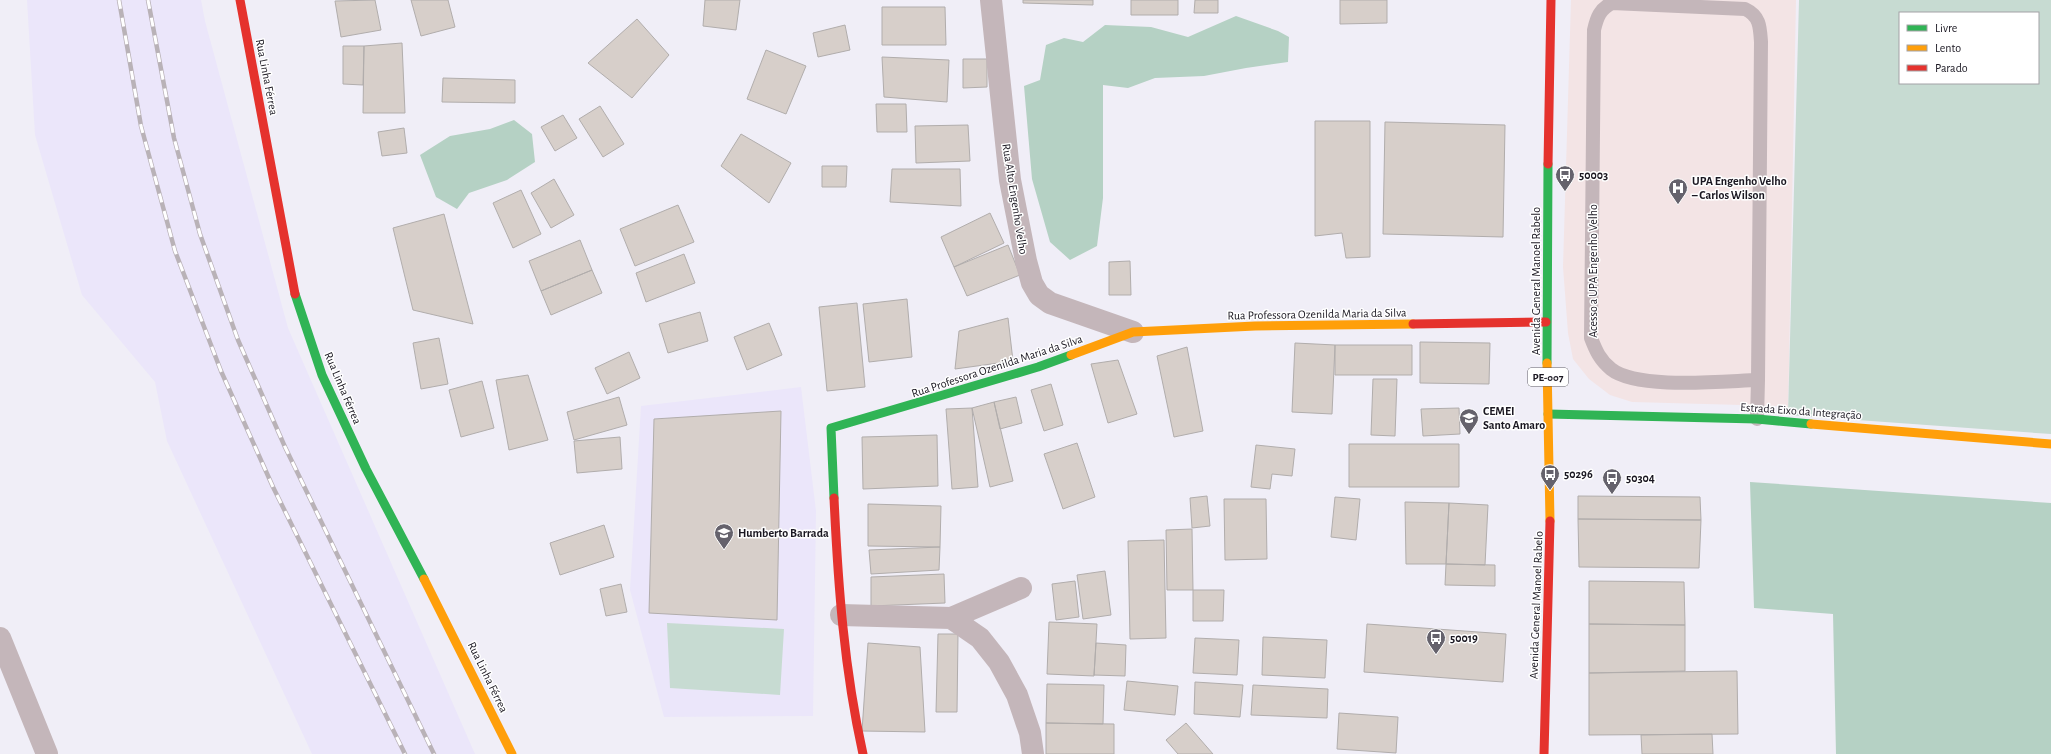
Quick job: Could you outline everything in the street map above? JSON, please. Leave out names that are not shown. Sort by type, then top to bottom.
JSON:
[{"type":"street","name":"Rua Linha Férrea","points":[[240,0],[296,299],[322,375],[366,470],[453,634],[512,754]]},
{"type":"street","name":"Rua Alto Engenho Velho","points":[[991,0],[1010,180],[1026,261],[1032,283],[1039,295],[1050,303],[1134,332]]},
{"type":"street","name":"Avenida General Manoel Rabelo","points":[[1544,754],[1550,522],[1546,322],[1551,0]]},
{"type":"street","name":"Rua Professora Ozenilda Maria da Silva","points":[[863,754],[854,719],[841,615],[831,428],[890,412],[1038,367],[1134,332],[1255,326],[1546,322]]},
{"type":"street","name":"Estrada Eixo da Integração","points":[[1548,414],[1757,419],[2051,444]]},
{"type":"street","points":[[841,615],[951,618],[1021,588]]},
{"type":"street","points":[[951,618],[980,638],[999,662],[1017,695],[1030,733],[1033,754]]},
{"type":"street","points":[[0,638],[47,754]]},
{"type":"lane","name":"Acesso a UPA Engenho Velho","points":[[1612,3],[1745,9],[1752,12],[1760,26],[1758,380],[1656,382],[1630,378],[1611,369],[1597,355],[1591,338],[1594,30],[1597,18],[1605,7],[1612,3]]},
{"type":"lane","points":[[1757,419],[1758,380]]},
{"type":"shaded area","points":[[27,0],[201,0],[205,21],[288,328],[475,754],[312,754],[167,441],[155,382],[82,295],[35,135]]},
{"type":"shaded area","name":"UPA Engenho Velho – Carlos Wilson","points":[[1571,0],[1796,0],[1788,415],[1778,406],[1632,402],[1610,395],[1589,379],[1573,359],[1568,333],[1563,267]]},
{"type":"shaded area","name":"Humberto Barrada","points":[[801,387],[816,511],[813,716],[664,717],[630,590],[641,406]]},
{"type":"green space","points":[[1799,0],[2051,0],[2051,434],[1788,415]]},
{"type":"green space","points":[[1236,16],[1278,31],[1289,37],[1288,62],[1204,76],[1155,78],[1128,88],[1103,85],[1103,198],[1097,246],[1070,260],[1050,242],[1032,179],[1024,86],[1040,80],[1046,45],[1064,38],[1083,42],[1105,25],[1151,27],[1188,37]]},
{"type":"green space","points":[[514,120],[532,134],[535,162],[507,180],[469,193],[457,209],[436,197],[420,155],[450,136],[490,129]]},
{"type":"green space","points":[[1750,482],[2051,503],[2051,754],[1836,754],[1833,614],[1754,608]]},
{"type":"green space","points":[[667,623],[784,629],[780,695],[670,688]]},
{"type":"building","points":[[375,0],[381,30],[341,37],[335,1]]},
{"type":"building","points":[[411,0],[448,0],[455,27],[421,36]]},
{"type":"building","points":[[705,0],[740,0],[736,30],[703,26]]},
{"type":"building","points":[[1023,0],[1093,0],[1093,5],[1023,3]]},
{"type":"building","points":[[1131,0],[1178,0],[1178,15],[1131,15]]},
{"type":"building","points":[[1195,0],[1218,0],[1218,13],[1194,13]]},
{"type":"building","points":[[1340,0],[1387,0],[1387,23],[1340,24]]},
{"type":"building","points":[[882,7],[945,7],[946,45],[882,45]]},
{"type":"building","points":[[637,19],[669,55],[632,98],[588,63]]},
{"type":"building","points":[[845,25],[850,50],[818,57],[813,33]]},
{"type":"building","points":[[402,43],[405,113],[363,113],[364,46]]},
{"type":"building","points":[[343,46],[364,46],[363,85],[343,84]]},
{"type":"building","points":[[766,50],[806,66],[786,114],[747,99]]},
{"type":"building","points":[[882,57],[949,60],[947,102],[884,97]]},
{"type":"building","points":[[963,59],[987,59],[987,87],[963,88]]},
{"type":"building","points":[[443,78],[515,80],[515,103],[442,102]]},
{"type":"building","points":[[876,104],[906,104],[907,132],[877,132]]},
{"type":"building","points":[[600,106],[624,144],[603,157],[579,119]]},
{"type":"building","points":[[563,115],[577,138],[555,151],[541,127]]},
{"type":"building","points":[[1315,121],[1370,121],[1370,257],[1346,258],[1342,233],[1315,236]]},
{"type":"building","points":[[1385,122],[1505,125],[1503,237],[1383,234]]},
{"type":"building","points":[[968,125],[970,161],[916,163],[915,126]]},
{"type":"building","points":[[404,128],[407,153],[382,156],[378,132]]},
{"type":"building","points":[[741,134],[791,163],[769,203],[721,166]]},
{"type":"building","points":[[822,166],[847,166],[846,187],[822,187]]},
{"type":"building","points":[[892,169],[960,169],[961,206],[890,202]]},
{"type":"building","points":[[554,179],[574,215],[551,228],[531,193]]},
{"type":"building","points":[[521,190],[541,234],[513,248],[493,203]]},
{"type":"building","points":[[678,205],[694,242],[635,266],[620,229]]},
{"type":"building","points":[[990,213],[1004,243],[954,267],[941,237]]},
{"type":"building","points":[[444,214],[473,324],[413,310],[393,228]]},
{"type":"building","points":[[580,240],[592,270],[541,291],[529,261]]},
{"type":"building","points":[[1008,245],[1020,275],[967,296],[954,267]]},
{"type":"building","points":[[684,254],[695,283],[646,302],[636,273]]},
{"type":"building","points":[[1130,261],[1131,295],[1109,295],[1109,262]]},
{"type":"building","points":[[592,270],[602,293],[551,315],[541,291]]},
{"type":"building","points":[[907,299],[912,357],[869,362],[863,304]]},
{"type":"building","points":[[857,303],[865,387],[827,391],[819,307]]},
{"type":"building","points":[[700,312],[708,341],[668,353],[659,324]]},
{"type":"building","points":[[1008,318],[1013,361],[955,369],[959,331]]},
{"type":"building","points":[[769,323],[782,355],[747,370],[734,337]]},
{"type":"building","points":[[439,338],[448,384],[421,389],[413,343]]},
{"type":"building","points":[[1420,342],[1490,343],[1489,384],[1420,383]]},
{"type":"building","points":[[1295,343],[1335,345],[1332,414],[1292,412]]},
{"type":"building","points":[[1335,345],[1412,345],[1412,375],[1335,375]]},
{"type":"building","points":[[1187,347],[1203,431],[1174,437],[1157,356]]},
{"type":"building","points":[[629,352],[640,378],[607,394],[595,368]]},
{"type":"building","points":[[1118,360],[1137,414],[1108,423],[1091,364]]},
{"type":"building","points":[[528,375],[548,440],[509,450],[496,380]]},
{"type":"building","points":[[1373,379],[1397,379],[1395,436],[1371,435]]},
{"type":"building","points":[[482,381],[494,428],[461,437],[449,390]]},
{"type":"building","points":[[1051,384],[1063,425],[1044,431],[1031,390]]},
{"type":"building","points":[[619,397],[627,425],[574,440],[567,412]]},
{"type":"building","points":[[1016,397],[1022,423],[1000,429],[994,402]]},
{"type":"building","points":[[994,402],[1013,481],[990,487],[972,408]]},
{"type":"building","points":[[972,408],[978,487],[952,489],[946,409]]},
{"type":"building","points":[[1459,408],[1460,434],[1423,436],[1421,409]]},
{"type":"building","points":[[781,411],[777,620],[649,613],[654,419]]},
{"type":"building","points":[[937,435],[938,486],[863,489],[862,437]]},
{"type":"building","points":[[620,437],[622,469],[577,473],[574,441]]},
{"type":"building","points":[[1077,443],[1095,497],[1063,509],[1044,454]]},
{"type":"building","points":[[1349,444],[1459,444],[1459,487],[1349,487]]},
{"type":"building","points":[[1256,445],[1295,449],[1292,476],[1272,474],[1270,489],[1251,487]]},
{"type":"building","points":[[1207,496],[1210,526],[1192,528],[1190,498]]},
{"type":"building","points":[[1578,496],[1700,497],[1701,520],[1578,519]]},
{"type":"building","points":[[1335,497],[1360,499],[1356,540],[1331,537]]},
{"type":"building","points":[[1224,499],[1266,499],[1267,559],[1225,560]]},
{"type":"building","points":[[1405,502],[1449,503],[1446,564],[1406,564]]},
{"type":"building","points":[[1449,503],[1488,505],[1485,565],[1446,564]]},
{"type":"building","points":[[868,504],[941,506],[940,547],[868,546]]},
{"type":"building","points":[[1578,519],[1701,520],[1699,568],[1579,567]]},
{"type":"building","points":[[604,525],[614,557],[560,575],[550,543]]},
{"type":"building","points":[[1192,529],[1193,590],[1167,590],[1166,530]]},
{"type":"building","points":[[1164,540],[1166,638],[1130,639],[1128,541]]},
{"type":"building","points":[[940,547],[939,570],[871,574],[869,550]]},
{"type":"building","points":[[1446,564],[1495,565],[1495,586],[1445,585]]},
{"type":"building","points":[[1105,571],[1111,615],[1083,619],[1077,575]]},
{"type":"building","points":[[944,574],[945,603],[871,606],[871,577]]},
{"type":"building","points":[[1075,581],[1079,617],[1056,620],[1052,584]]},
{"type":"building","points":[[1589,581],[1684,582],[1685,625],[1589,624]]},
{"type":"building","points":[[621,584],[627,612],[606,616],[600,589]]},
{"type":"building","points":[[1193,590],[1224,590],[1223,621],[1193,621]]},
{"type":"building","points":[[1049,622],[1097,624],[1094,676],[1047,674]]},
{"type":"building","points":[[1367,624],[1506,634],[1503,682],[1364,672]]},
{"type":"building","points":[[1589,624],[1685,625],[1685,671],[1589,673]]},
{"type":"building","points":[[938,634],[958,634],[957,712],[936,712]]},
{"type":"building","points":[[1263,637],[1327,640],[1325,678],[1262,675]]},
{"type":"building","points":[[1195,638],[1239,640],[1237,675],[1193,673]]},
{"type":"building","points":[[868,643],[920,647],[925,732],[862,731]]},
{"type":"building","points":[[1096,643],[1126,645],[1125,676],[1094,675]]},
{"type":"building","points":[[1737,671],[1738,734],[1589,735],[1589,673]]},
{"type":"building","points":[[1127,681],[1178,686],[1175,715],[1124,710]]},
{"type":"building","points":[[1195,682],[1243,685],[1240,717],[1194,714]]},
{"type":"building","points":[[1047,684],[1104,685],[1103,724],[1046,723]]},
{"type":"building","points":[[1253,685],[1328,689],[1327,718],[1251,715]]},
{"type":"building","points":[[1339,713],[1398,717],[1396,753],[1337,749]]},
{"type":"building","points":[[1046,723],[1114,724],[1114,754],[1046,754]]},
{"type":"building","points":[[1186,723],[1213,754],[1178,754],[1166,740]]},
{"type":"building","points":[[1712,734],[1713,754],[1642,754],[1641,735]]},
{"type":"railway","points":[[119,0],[141,126],[175,251],[221,371],[273,487],[405,754]]},
{"type":"railway","points":[[148,0],[174,138],[200,234],[238,340],[285,447],[434,754]]},
{"type":"traffic: fast","points":[[1547,363],[1548,164]]},
{"type":"traffic: fast","points":[[295,294],[322,375],[366,469],[424,579]]},
{"type":"traffic: fast","points":[[834,498],[831,428],[1038,367],[1071,355]]},
{"type":"traffic: fast","points":[[1548,414],[1757,419],[1811,424]]},
{"type":"traffic: slow","points":[[1071,355],[1133,332],[1255,326],[1413,324]]},
{"type":"traffic: slow","points":[[1547,363],[1550,521]]},
{"type":"traffic: slow","points":[[1811,424],[2051,444]]},
{"type":"traffic: slow","points":[[424,579],[512,754]]},
{"type":"traffic: jam","points":[[240,0],[295,294]]},
{"type":"traffic: jam","points":[[1548,164],[1551,0]]},
{"type":"traffic: jam","points":[[1413,324],[1546,322]]},
{"type":"traffic: jam","points":[[834,498],[843,626],[851,690],[863,754]]},
{"type":"traffic: jam","points":[[1544,754],[1550,521]]},
{"type":"place","name":"50003","points":[[1565,192]]},
{"type":"place","name":"UPA Engenho Velho – Carlos Wilson","points":[[1678,205]]},
{"type":"place","name":"CEMEI Santo Amaro","points":[[1469,435]]},
{"type":"place","name":"50296","points":[[1550,491]]},
{"type":"place","name":"50304","points":[[1612,495]]},
{"type":"place","name":"Humberto Barrada","points":[[724,550]]},
{"type":"place","name":"50019","points":[[1436,655]]}]
